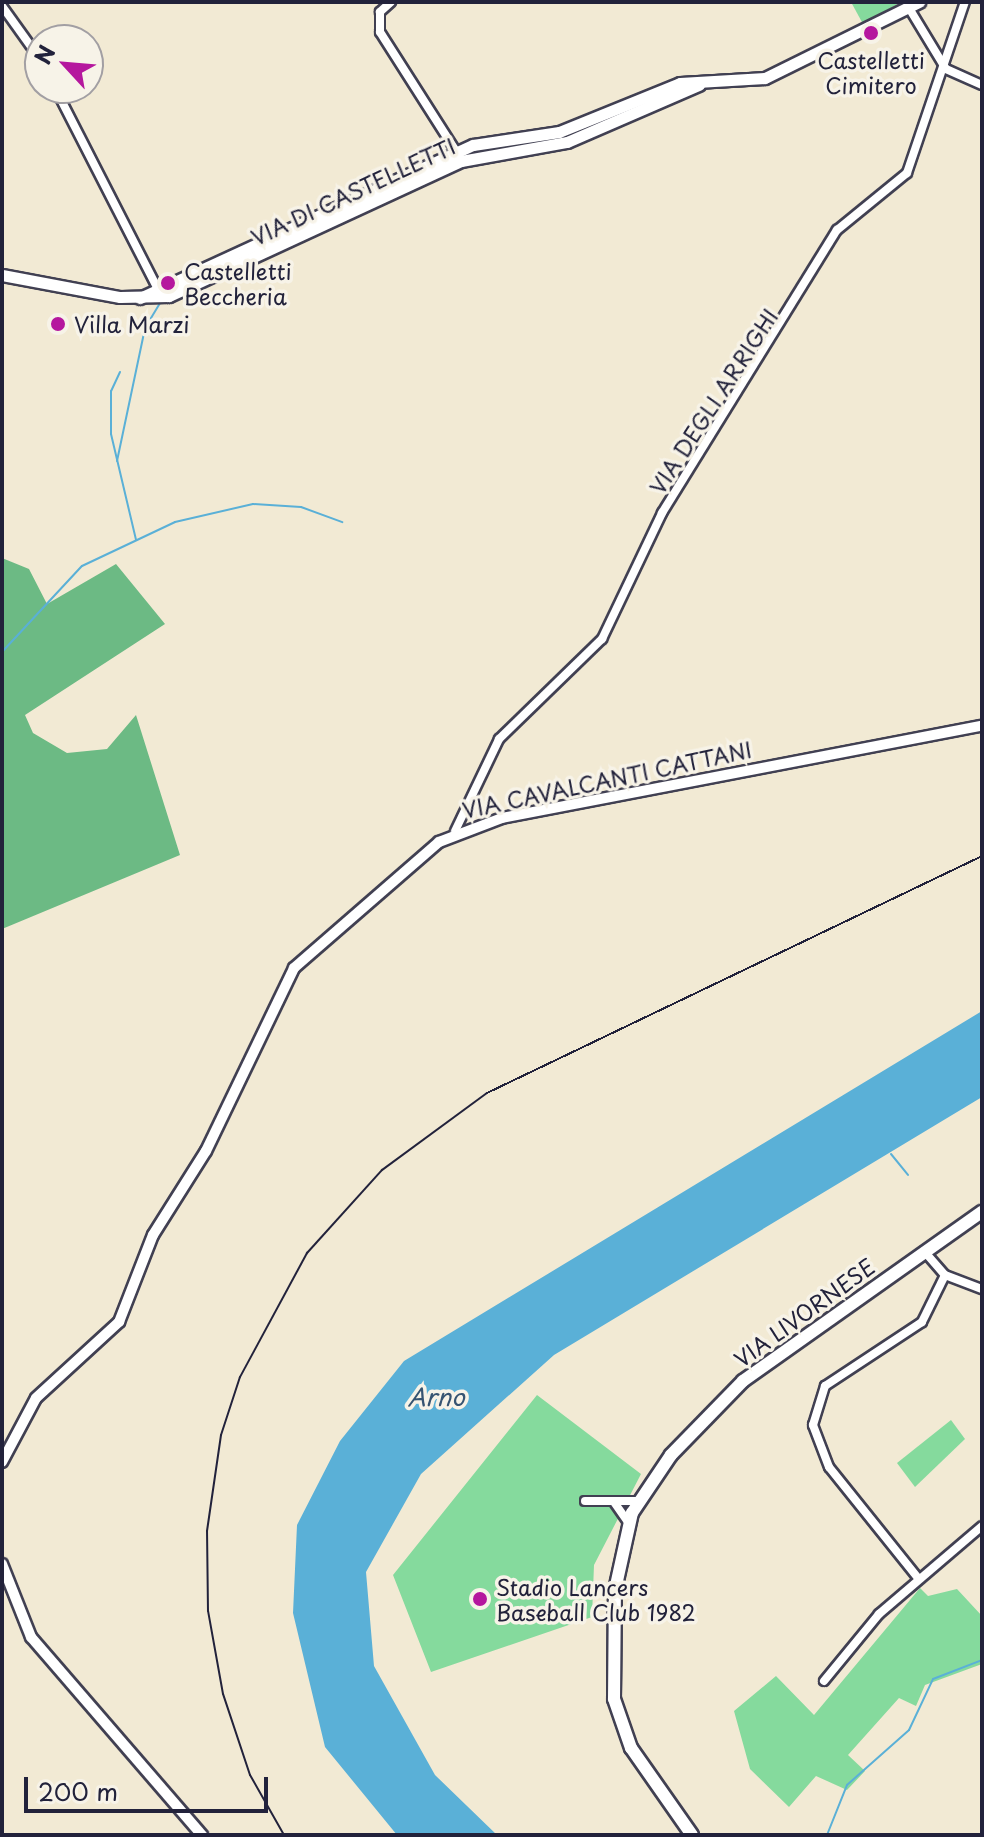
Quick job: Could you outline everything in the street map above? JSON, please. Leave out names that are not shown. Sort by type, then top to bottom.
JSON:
[{"type":"main road","name":"VIA DI CASTELLETTI","points":[[2,275],[140,298],[160,295],[229,274],[459,156],[559,132],[680,83],[782,73],[914,5]]},
{"type":"main road","name":"VIA LIVORNESE","points":[[692,1835],[625,1737],[612,1654],[628,1522],[638,1501],[743,1381],[924,1250],[982,1212]]},
{"type":"street","points":[[391,2],[380,12],[380,32],[459,156]]},
{"type":"street","name":"VIA DEGLI ARRIGHI","points":[[455,831],[499,739],[602,639],[662,513],[837,230],[907,173],[946,69],[965,2]]},
{"type":"street","points":[[914,5],[946,69],[982,85]]},
{"type":"street","points":[[2,6],[24,37]]},
{"type":"street","points":[[63,104],[160,295]]},
{"type":"street","name":"VIA CAVALCANTI CATTANI","points":[[2,1462],[36,1398],[119,1322],[153,1235],[206,1151],[269,1014],[294,968],[321,938],[455,831],[982,726]]},
{"type":"street","points":[[924,1250],[945,1275],[982,1289]]},
{"type":"street","points":[[918,1578],[829,1467],[813,1425],[825,1386],[922,1322],[945,1275]]},
{"type":"street","points":[[585,1501],[638,1501]]},
{"type":"street","points":[[614,1502],[628,1522]]},
{"type":"street","points":[[824,1681],[918,1578],[982,1526]]},
{"type":"street","points":[[2,1564],[31,1637],[202,1835]]},
{"type":"green space","points":[[851,2],[901,2],[863,24]]},
{"type":"green space","points":[[2,558],[29,569],[47,604],[116,564],[165,624],[25,715],[33,733],[67,753],[107,749],[136,715],[180,855],[2,929]]},
{"type":"green space","points":[[537,1395],[641,1474],[594,1565],[592,1617],[431,1672],[393,1575]]},
{"type":"green space","points":[[951,1420],[965,1439],[915,1487],[897,1463]]},
{"type":"green space","points":[[920,1588],[928,1596],[957,1589],[982,1616],[982,1664],[925,1685],[916,1706],[899,1698],[848,1755],[865,1771],[847,1790],[816,1776],[789,1807],[750,1769],[734,1711],[776,1676],[814,1715]]},
{"type":"water","name":"Arno","points":[[982,1011],[982,1097],[554,1355],[421,1474],[366,1572],[374,1666],[435,1775],[497,1835],[397,1835],[325,1747],[293,1613],[297,1525],[340,1441],[404,1361]]},
{"type":"waterway","points":[[117,461],[145,328],[161,301]]},
{"type":"waterway","points":[[120,372],[111,391],[111,434],[136,540]]},
{"type":"waterway","points":[[2,652],[82,566],[175,522],[253,504],[301,507],[342,522]]},
{"type":"waterway","points":[[891,1154],[908,1175]]},
{"type":"waterway","points":[[827,1835],[847,1785],[909,1730],[933,1679],[982,1660]]},
{"type":"railway","points":[[284,1835],[250,1775],[223,1694],[208,1611],[207,1531],[221,1435],[240,1377],[307,1253],[382,1170],[487,1093],[982,856]]},
{"type":"place","name":"Castelletti Cimitero","points":[[871,33]]},
{"type":"place","name":"Castelletti Beccheria","points":[[168,283]]},
{"type":"place","name":"Villa Marzi","points":[[58,324]]},
{"type":"place","name":"Stadio Lancers Baseball Club 1982","points":[[480,1599]]}]
